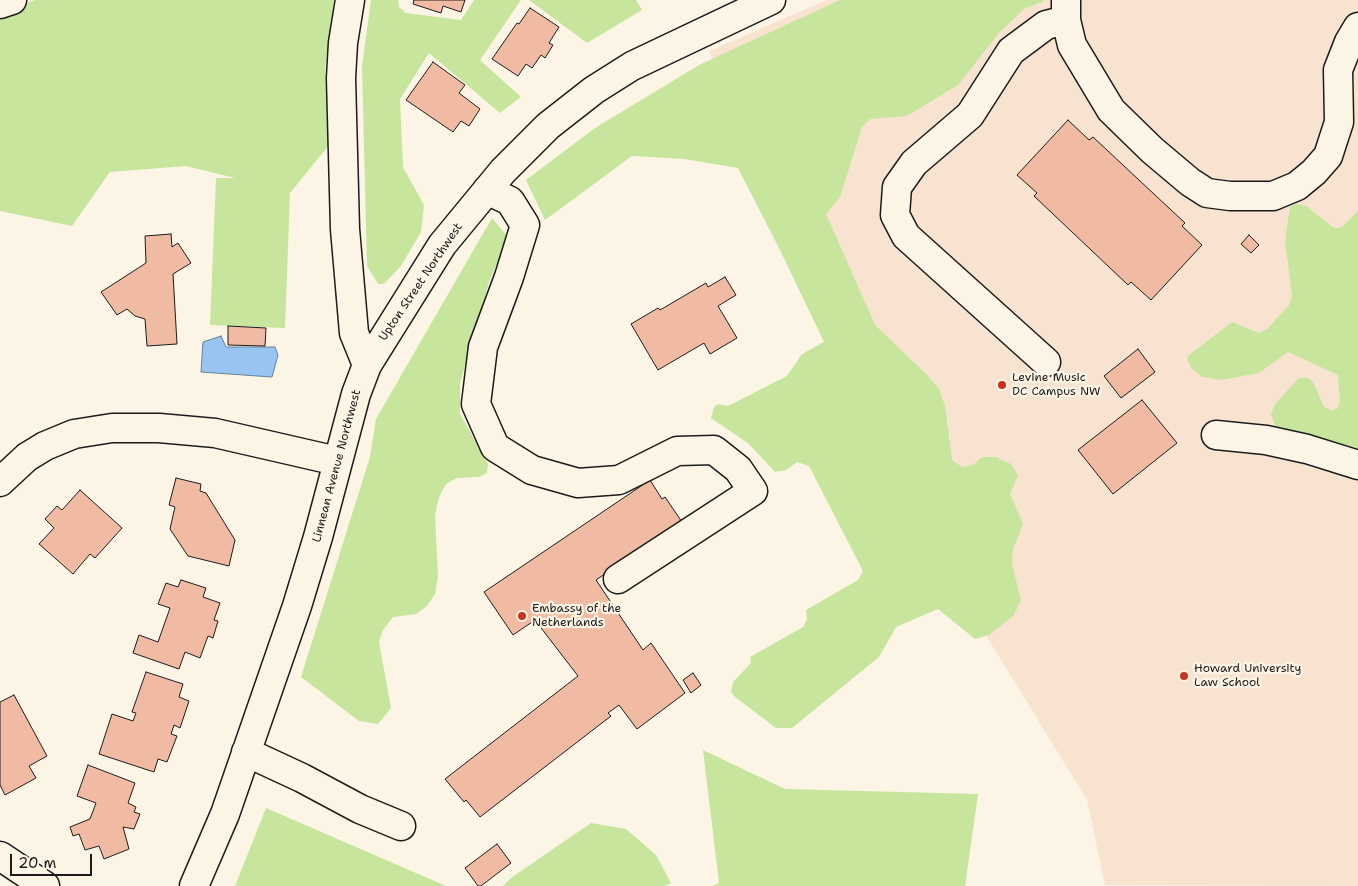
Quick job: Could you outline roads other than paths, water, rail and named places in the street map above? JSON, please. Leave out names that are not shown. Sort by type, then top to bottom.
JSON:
[{"type":"street","points":[[0,4],[12,0]]},
{"type":"street","points":[[350,0],[340,78],[344,228],[354,333],[367,365]]},
{"type":"street","name":"Upton Street Northwest","points":[[367,365],[442,245],[486,190],[536,136],[594,90],[632,66],[771,0]]},
{"type":"street","points":[[1046,362],[934,259],[906,236],[895,215],[897,187],[914,163],[970,115],[1011,51],[1066,10],[1072,45],[1111,110],[1152,150],[1181,175],[1207,193],[1242,197],[1273,196],[1297,186],[1314,172],[1328,156],[1340,122],[1338,70],[1349,42],[1358,27]]},
{"type":"street","points":[[486,190],[510,201],[525,225],[483,347],[476,404],[495,447],[532,470],[578,483],[619,480],[677,451],[714,450],[738,469],[753,491],[618,579]]},
{"type":"street","name":"Linnean Avenue Northwest","points":[[194,886],[225,814],[297,606],[318,537],[356,394],[367,365]]},
{"type":"street","points":[[0,482],[26,457],[51,443],[74,434],[112,428],[159,428],[208,432],[246,439],[337,461]]},
{"type":"street","points":[[1216,435],[1266,440],[1307,449],[1358,465]]},
{"type":"street","points":[[246,752],[302,778],[360,809],[401,826]]},
{"type":"street","points":[[0,856],[45,886]]},
{"type":"water","points":[[221,336],[226,347],[275,347],[278,355],[272,377],[201,372],[203,342]]},
{"type":"place","name":"Levine Music DC Campus NW","points":[[1002,385]]},
{"type":"place","name":"Embassy of the Netherlands","points":[[522,616]]},
{"type":"place","name":"Howard University Law School","points":[[1184,676]]}]
